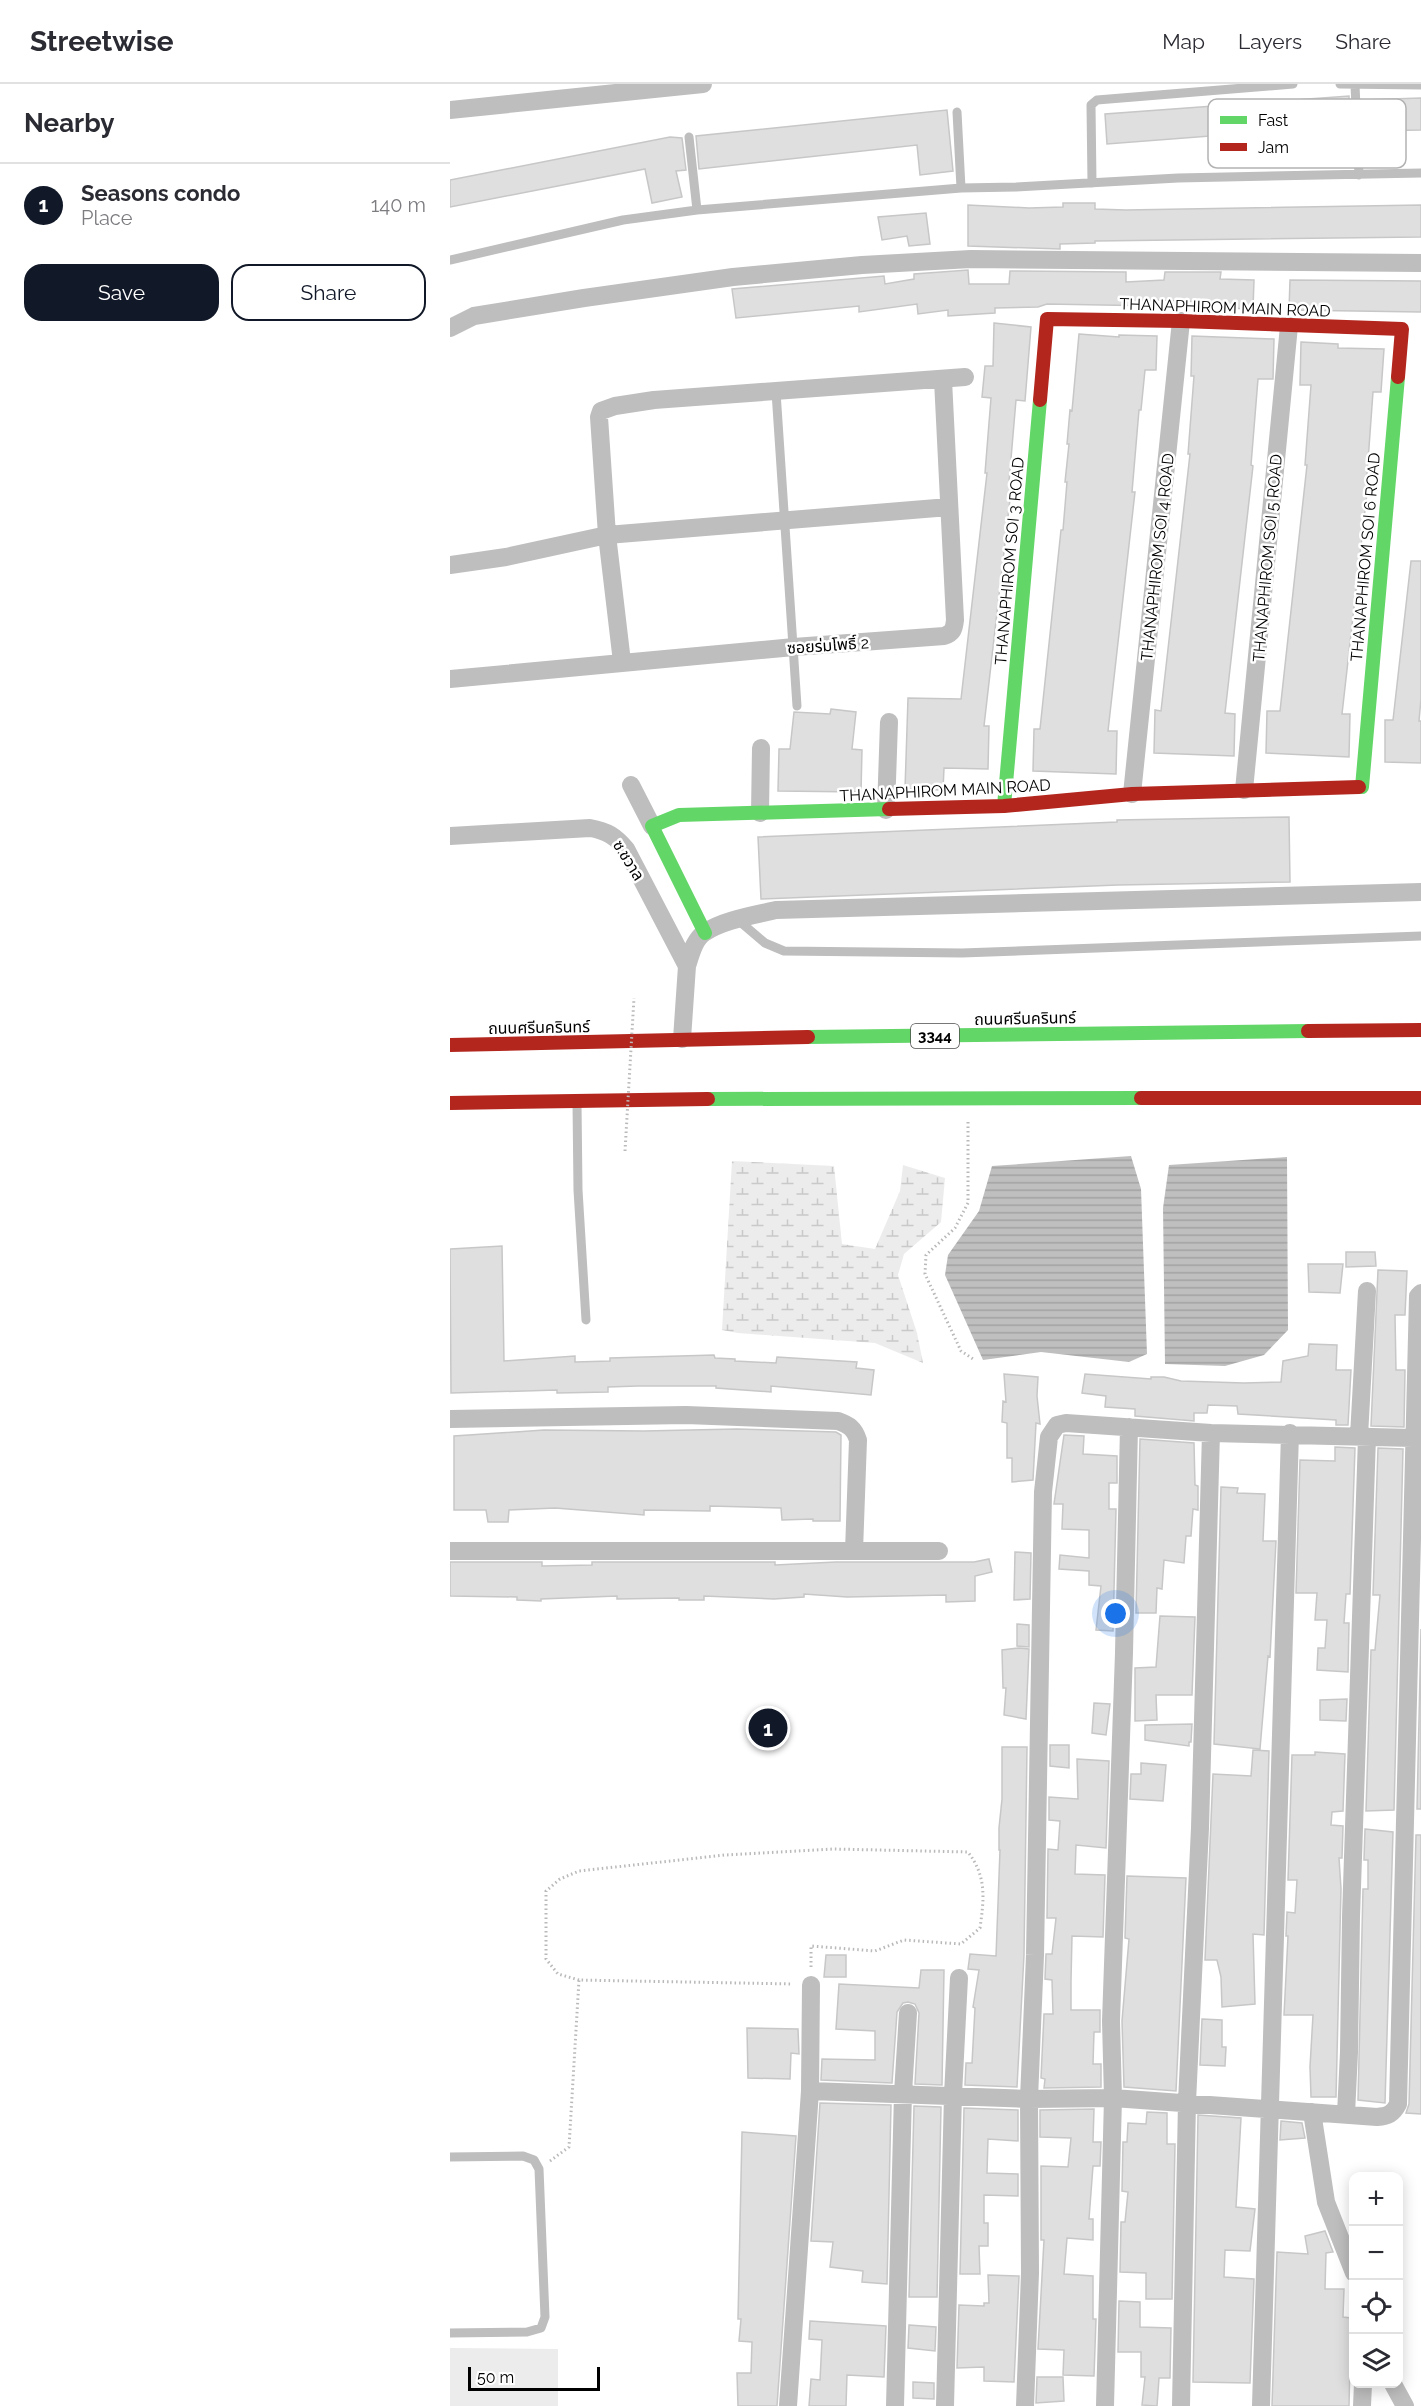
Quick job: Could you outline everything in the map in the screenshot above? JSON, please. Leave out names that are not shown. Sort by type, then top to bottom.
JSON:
[{"type":"street","points":[[450,110],[703,84]]},
{"type":"street","points":[[450,328],[474,316],[584,298],[733,277],[862,264],[971,259],[1421,263]]},
{"type":"street","name":"THANAPHIROM MAIN ROAD","points":[[1047,319],[1402,329]]},
{"type":"street","name":"THANAPHIROM SOI 3 ROAD","points":[[1004,806],[1047,319]]},
{"type":"street","name":"THANAPHIROM SOI 4 ROAD","points":[[1132,794],[1181,321]]},
{"type":"street","name":"THANAPHIROM SOI 5 ROAD","points":[[1244,790],[1289,326]]},
{"type":"street","name":"THANAPHIROM SOI 6 ROAD","points":[[1362,787],[1402,329]]},
{"type":"street","points":[[622,662],[607,535],[599,417],[601,411],[615,406],[654,400],[965,377]]},
{"type":"street","name":"ซอยร่มโพธิ์ 2","points":[[450,679],[951,634],[955,620],[943,380]]},
{"type":"street","points":[[450,565],[506,557],[607,535],[950,507]]},
{"type":"street","points":[[886,810],[889,722]]},
{"type":"street","points":[[760,813],[762,748]]},
{"type":"street","points":[[632,785],[683,893],[705,933]]},
{"type":"street","name":"THANAPHIROM MAIN ROAD","points":[[652,826],[679,815],[1004,806],[1132,794],[1362,787]]},
{"type":"street","name":"ซ.ชวาล","points":[[450,836],[590,828],[608,832],[616,837],[626,849],[687,966]]},
{"type":"street","points":[[682,1040],[687,966],[693,948],[705,933],[737,919],[776,910],[1421,892]]},
{"type":"street","name":"ถนนศรีนครินทร์","points":[[450,1045],[1421,1030]]},
{"type":"street","points":[[450,1103],[1421,1098]]},
{"type":"street","points":[[1346,2114],[1350,2052],[1366,1291]]},
{"type":"street","points":[[810,2091],[953,2094],[1029,2099],[1113,2098],[1388,2116],[1394,2111],[1398,2104],[1413,1438],[1418,1296],[1421,1293]]},
{"type":"street","points":[[450,1419],[674,1415],[838,1421],[850,1426],[858,1440],[854,1551]]},
{"type":"street","points":[[1025,2406],[1030,2273],[1029,2099],[1035,1943],[1043,1492],[1049,1437],[1053,1429],[1066,1423],[1211,1433],[1290,1433],[1413,1438]]},
{"type":"street","points":[[1105,2406],[1113,2098],[1111,2021],[1124,1653],[1129,1427]]},
{"type":"street","points":[[1181,2406],[1187,2103],[1200,1816],[1211,1433]]},
{"type":"street","points":[[1261,2406],[1268,2109],[1290,1433]]},
{"type":"street","points":[[450,1551],[939,1551]]},
{"type":"street","points":[[945,2406],[953,2094],[959,1978]]},
{"type":"street","points":[[788,2406],[810,2091],[812,1985]]},
{"type":"street","points":[[895,2406],[903,2093],[908,2013]]},
{"type":"street","points":[[1312,2112],[1326,2202],[1349,2262]]},
{"type":"street","points":[[1362,2406],[1363,2388]]},
{"type":"street","points":[[1395,2388],[1405,2406]]},
{"type":"lane","points":[[1092,183],[1090,118],[1091,105],[1097,100],[1293,84]]},
{"type":"lane","points":[[1340,84],[1421,86]]},
{"type":"lane","points":[[957,112],[962,188]]},
{"type":"lane","points":[[689,137],[697,210]]},
{"type":"lane","points":[[1359,168],[1359,175]]},
{"type":"lane","points":[[450,260],[623,219],[697,210],[962,188],[1178,178],[1421,173]]},
{"type":"lane","points":[[776,392],[797,706]]},
{"type":"lane","points":[[737,919],[765,943],[784,951],[962,952],[1421,936]]},
{"type":"lane","points":[[577,1101],[578,1190],[586,1320]]},
{"type":"lane","points":[[450,2157],[523,2156],[534,2160],[539,2169],[545,2317],[541,2328],[527,2332],[450,2333]]},
{"type":"path","points":[[625,1151],[634,998]]},
{"type":"path","points":[[969,1099],[968,1203],[955,1228],[926,1255],[925,1274],[961,1351],[974,1359]]},
{"type":"path","points":[[833,1849],[968,1852],[979,1866],[985,1898],[980,1928],[962,1944],[904,1940],[875,1951],[811,1946],[812,1985],[579,1980],[558,1974],[546,1959],[546,1891],[560,1879],[579,1871],[725,1855],[833,1849]]},
{"type":"path","points":[[539,2169],[569,2147],[579,1980]]},
{"type":"green space","points":[[732,1161],[834,1166],[842,1244],[875,1249],[900,1191],[903,1165],[945,1178],[941,1222],[904,1254],[898,1275],[917,1333],[923,1363],[875,1343],[722,1330]]},
{"type":"green space","points":[[450,2348],[558,2349],[558,2406],[450,2406]]},
{"type":"shaded area","points":[[1131,1156],[1141,1189],[1147,1354],[1129,1362],[1041,1352],[983,1360],[945,1275],[948,1255],[979,1211],[992,1166]]},
{"type":"shaded area","points":[[1287,1157],[1288,1330],[1264,1355],[1225,1366],[1165,1364],[1163,1208],[1169,1165]]},
{"type":"building","points":[[1349,96],[1349,99],[1308,99]]},
{"type":"building","points":[[1421,98],[1421,130],[1406,130],[1406,99],[1392,99]]},
{"type":"building","points":[[1208,106],[1208,136],[1107,144],[1105,114]]},
{"type":"building","points":[[947,110],[953,171],[920,175],[917,145],[699,169],[696,136]]},
{"type":"building","points":[[670,137],[682,138],[686,170],[676,171],[682,197],[652,203],[645,169],[450,207],[450,180]]},
{"type":"building","points":[[1063,203],[1095,203],[1095,209],[1126,210],[1421,205],[1421,237],[1095,241],[1095,243],[1060,244],[1060,249],[968,246],[968,205],[1029,208],[1063,207]]},
{"type":"building","points":[[926,213],[930,244],[909,246],[907,236],[882,240],[878,217]]},
{"type":"building","points":[[968,270],[969,284],[1009,284],[1010,271],[1126,272],[1126,282],[1164,280],[1165,272],[1221,272],[1220,279],[1254,280],[1253,309],[1227,308],[1227,303],[1157,300],[1157,306],[1047,304],[1038,307],[995,308],[995,313],[948,316],[948,310],[918,314],[917,304],[859,312],[859,306],[736,318],[732,289],[884,276],[885,284],[914,279],[914,274]]},
{"type":"building","points":[[1290,280],[1421,281],[1421,312],[1289,310]]},
{"type":"building","points":[[994,323],[1031,327],[1025,401],[1016,400],[1009,482],[1012,482],[984,726],[989,726],[988,769],[944,768],[943,790],[905,789],[908,698],[961,699],[987,473],[985,473],[991,398],[982,397],[985,366],[993,366]]},
{"type":"building","points":[[1079,334],[1119,337],[1119,335],[1157,336],[1156,370],[1145,370],[1141,410],[1139,410],[1132,492],[1135,492],[1108,731],[1117,731],[1116,774],[1033,771],[1034,729],[1040,729],[1061,530],[1063,530],[1069,444],[1067,444]]},
{"type":"building","points":[[1192,336],[1274,339],[1273,379],[1258,379],[1251,465],[1253,466],[1225,713],[1235,714],[1234,756],[1154,753],[1155,710],[1161,711],[1190,454],[1188,454],[1194,376],[1191,376]]},
{"type":"building","points":[[1301,342],[1338,344],[1338,348],[1384,349],[1381,392],[1373,392],[1367,475],[1369,475],[1342,714],[1350,714],[1349,757],[1266,753],[1267,711],[1280,711],[1307,465],[1305,465],[1311,385],[1300,385]]},
{"type":"building","points":[[1411,561],[1421,561],[1419,721],[1421,721],[1421,763],[1385,762],[1385,720],[1393,720]]},
{"type":"building","points":[[831,709],[856,712],[852,749],[862,750],[861,792],[778,791],[779,749],[790,749],[794,712],[830,714]]},
{"type":"building","points":[[1289,817],[1290,882],[1118,885],[761,899],[758,837],[1117,822],[1117,820]]},
{"type":"building","points":[[502,1246],[504,1361],[575,1356],[575,1362],[610,1361],[610,1358],[714,1355],[715,1358],[735,1359],[735,1361],[776,1363],[777,1357],[857,1362],[856,1368],[874,1370],[871,1395],[771,1386],[771,1392],[716,1388],[716,1386],[638,1386],[608,1387],[608,1392],[557,1393],[557,1390],[451,1393],[450,1249]]},
{"type":"building","points":[[1346,1252],[1375,1252],[1376,1266],[1346,1267]]},
{"type":"building","points":[[1308,1264],[1343,1264],[1340,1293],[1309,1292]]},
{"type":"building","points":[[1378,1270],[1407,1271],[1405,1315],[1395,1315],[1396,1370],[1405,1370],[1404,1427],[1371,1426]]},
{"type":"building","points":[[1309,1344],[1337,1345],[1336,1370],[1351,1370],[1348,1425],[1336,1425],[1336,1420],[1238,1414],[1237,1406],[1208,1405],[1207,1413],[1194,1413],[1194,1421],[1135,1416],[1135,1409],[1105,1407],[1106,1396],[1082,1393],[1085,1374],[1151,1379],[1151,1377],[1164,1377],[1181,1381],[1281,1382],[1283,1361],[1308,1356]]},
{"type":"building","points":[[1004,1374],[1038,1377],[1037,1396],[1040,1424],[1036,1423],[1033,1480],[1012,1482],[1012,1458],[1007,1458],[1007,1423],[1002,1422],[1003,1401],[1006,1402]]},
{"type":"building","points":[[737,1429],[836,1432],[841,1435],[840,1521],[782,1520],[781,1508],[748,1507],[710,1506],[710,1511],[644,1510],[644,1515],[555,1508],[509,1510],[508,1522],[488,1522],[486,1510],[454,1510],[454,1436],[544,1430]]},
{"type":"building","points":[[1064,1435],[1084,1436],[1083,1454],[1117,1456],[1117,1483],[1109,1483],[1109,1509],[1116,1509],[1113,1631],[1096,1630],[1101,1586],[1089,1585],[1089,1571],[1059,1569],[1060,1555],[1089,1558],[1089,1530],[1062,1529],[1063,1504],[1054,1504]]},
{"type":"building","points":[[1140,1439],[1194,1443],[1195,1485],[1198,1486],[1198,1510],[1193,1509],[1191,1536],[1186,1536],[1184,1563],[1164,1560],[1162,1589],[1157,1588],[1156,1613],[1136,1613]]},
{"type":"building","points":[[1335,1447],[1355,1448],[1350,1594],[1346,1594],[1344,1623],[1349,1623],[1348,1672],[1317,1670],[1318,1648],[1325,1648],[1327,1620],[1315,1620],[1317,1593],[1296,1593],[1300,1460],[1335,1461]]},
{"type":"building","points":[[1378,1448],[1403,1449],[1394,1810],[1366,1811],[1371,1650],[1375,1650],[1380,1595],[1373,1595]]},
{"type":"building","points":[[1221,1487],[1238,1488],[1237,1493],[1265,1494],[1263,1541],[1276,1541],[1270,1657],[1268,1656],[1260,1749],[1214,1744]]},
{"type":"building","points":[[1015,1552],[1031,1553],[1030,1599],[1014,1600]]},
{"type":"building","points":[[989,1559],[992,1572],[975,1576],[975,1601],[946,1602],[946,1595],[847,1597],[804,1594],[804,1597],[774,1599],[704,1596],[704,1600],[617,1599],[617,1596],[541,1599],[541,1601],[517,1600],[517,1597],[450,1596],[450,1562],[542,1562],[542,1566],[592,1565],[592,1562],[775,1562],[775,1565],[836,1562],[974,1562]]},
{"type":"building","points":[[1160,1616],[1195,1617],[1192,1695],[1156,1695],[1157,1720],[1135,1721],[1135,1668],[1156,1667]]},
{"type":"building","points":[[1017,1624],[1029,1625],[1029,1647],[1017,1646]]},
{"type":"building","points":[[1421,1629],[1421,1809],[1417,1809]]},
{"type":"building","points":[[1029,1649],[1026,1719],[1004,1715],[1006,1688],[1003,1688],[1002,1650]]},
{"type":"building","points":[[1347,1699],[1346,1721],[1320,1720],[1320,1700]]},
{"type":"building","points":[[1094,1703],[1110,1704],[1106,1735],[1092,1733]]},
{"type":"building","points":[[1192,1724],[1189,1746],[1145,1740],[1145,1725]]},
{"type":"building","points":[[1050,1745],[1069,1745],[1069,1768],[1050,1766]]},
{"type":"building","points":[[1002,1747],[1027,1747],[1024,1955],[1017,2087],[965,2085],[966,2063],[972,2063],[975,2008],[973,2007],[979,1970],[968,1969],[970,1954],[996,1956]]},
{"type":"building","points":[[1253,1750],[1269,1751],[1264,1935],[1253,1934],[1255,2004],[1222,2007],[1221,1977],[1217,1960],[1205,1960],[1213,1774],[1251,1776]]},
{"type":"building","points":[[1315,1752],[1345,1754],[1343,1811],[1332,1812],[1331,1825],[1343,1826],[1342,1858],[1339,1858],[1341,1889],[1336,2097],[1311,2097],[1313,2015],[1284,2015],[1287,1912],[1295,1913],[1297,1880],[1288,1880],[1292,1755],[1315,1755]]},
{"type":"building","points":[[1077,1759],[1109,1761],[1106,1848],[1076,1845],[1075,1874],[1105,1875],[1103,1937],[1072,1936],[1071,2010],[1100,2010],[1100,2032],[1094,2032],[1093,2064],[1101,2064],[1101,2087],[1044,2088],[1045,2079],[1041,2078],[1044,2014],[1053,2014],[1052,1980],[1045,1979],[1046,1954],[1052,1954],[1056,1918],[1047,1918],[1048,1849],[1058,1850],[1060,1821],[1049,1820],[1049,1797],[1078,1799]]},
{"type":"building","points":[[1141,1763],[1166,1765],[1163,1801],[1130,1799],[1131,1774],[1141,1774]]},
{"type":"building","points":[[1365,1829],[1393,1832],[1385,2103],[1358,2100],[1363,1889],[1368,1889],[1368,1860],[1364,1860]]},
{"type":"building","points":[[1416,1835],[1421,1835],[1421,2114],[1406,2113],[1409,2104]]},
{"type":"building","points":[[1127,1876],[1186,1878],[1176,2091],[1124,2087],[1122,2021],[1129,1939],[1125,1938]]},
{"type":"building","points":[[826,1955],[846,1955],[846,1977],[824,1977]]},
{"type":"building","points":[[921,1970],[944,1970],[942,2085],[915,2084],[919,2013],[915,2004],[908,2002],[903,2003],[897,2012],[892,2083],[821,2080],[822,2059],[875,2060],[875,2031],[836,2029],[839,1984],[919,1988]]},
{"type":"building","points":[[1202,2019],[1222,2020],[1222,2047],[1226,2047],[1225,2066],[1200,2065]]},
{"type":"building","points":[[747,2028],[798,2029],[799,2054],[791,2053],[790,2079],[748,2078]]},
{"type":"building","points":[[820,2103],[891,2105],[887,2284],[862,2282],[863,2271],[830,2267],[833,2242],[811,2241]]},
{"type":"building","points":[[914,2106],[941,2107],[937,2297],[909,2297]]},
{"type":"building","points":[[964,2108],[1018,2110],[1018,2141],[988,2139],[987,2173],[1018,2174],[1018,2196],[984,2195],[984,2223],[988,2223],[988,2246],[979,2246],[980,2274],[960,2274]]},
{"type":"building","points":[[1094,2109],[1093,2142],[1101,2142],[1100,2166],[1093,2166],[1089,2219],[1093,2219],[1093,2240],[1067,2238],[1064,2274],[1093,2276],[1093,2319],[1096,2319],[1094,2376],[1063,2375],[1064,2350],[1038,2349],[1044,2240],[1041,2240],[1041,2166],[1068,2167],[1071,2138],[1040,2137],[1040,2110]]},
{"type":"building","points":[[1147,2112],[1167,2113],[1167,2144],[1175,2144],[1172,2299],[1146,2299],[1146,2273],[1120,2272],[1121,2222],[1125,2222],[1128,2192],[1122,2191],[1123,2142],[1127,2142],[1128,2123],[1146,2124]]},
{"type":"building","points":[[1198,2115],[1241,2118],[1236,2207],[1255,2209],[1250,2251],[1225,2250],[1224,2277],[1254,2279],[1250,2383],[1193,2382]]},
{"type":"building","points":[[1281,2121],[1302,2123],[1305,2138],[1280,2140]]},
{"type":"building","points":[[742,2132],[796,2136],[777,2406],[738,2406],[737,2373],[751,2373],[752,2342],[739,2341]]},
{"type":"building","points":[[1325,2231],[1333,2252],[1326,2253],[1325,2289],[1344,2289],[1343,2317],[1349,2318],[1349,2406],[1272,2406],[1277,2252],[1308,2254],[1305,2236]]},
{"type":"building","points":[[988,2275],[1019,2276],[1014,2382],[984,2381],[984,2367],[957,2368],[959,2305],[984,2306],[984,2303],[989,2303]]},
{"type":"building","points":[[1119,2301],[1140,2302],[1140,2327],[1171,2328],[1170,2378],[1159,2378],[1157,2406],[1142,2405],[1145,2377],[1141,2377],[1141,2352],[1118,2352]]},
{"type":"building","points":[[810,2321],[886,2326],[884,2377],[847,2375],[846,2406],[809,2406],[811,2379],[820,2380],[822,2340],[809,2339]]},
{"type":"building","points":[[909,2325],[936,2327],[935,2351],[908,2348]]},
{"type":"building","points":[[1037,2377],[1063,2377],[1064,2401],[1036,2403]]},
{"type":"building","points":[[913,2382],[934,2383],[934,2399],[913,2398]]},
{"type":"traffic: fast","points":[[1359,787],[1362,787],[1398,377]]},
{"type":"traffic: fast","points":[[1004,806],[1040,400]]},
{"type":"traffic: fast","points":[[705,933],[652,826],[679,815],[889,809]]},
{"type":"traffic: fast","points":[[808,1037],[1308,1031]]},
{"type":"traffic: fast","points":[[708,1099],[1141,1098]]},
{"type":"traffic: jam","points":[[1040,400],[1047,319],[1402,329],[1398,377]]},
{"type":"traffic: jam","points":[[889,809],[1004,806],[1132,794],[1359,787]]},
{"type":"traffic: jam","points":[[1308,1031],[1421,1030]]},
{"type":"traffic: jam","points":[[450,1045],[808,1037]]},
{"type":"traffic: jam","points":[[1141,1098],[1421,1098]]},
{"type":"traffic: jam","points":[[450,1103],[708,1099]]},
{"type":"place","name":"Seasons condo","points":[[768,1728]]}]
